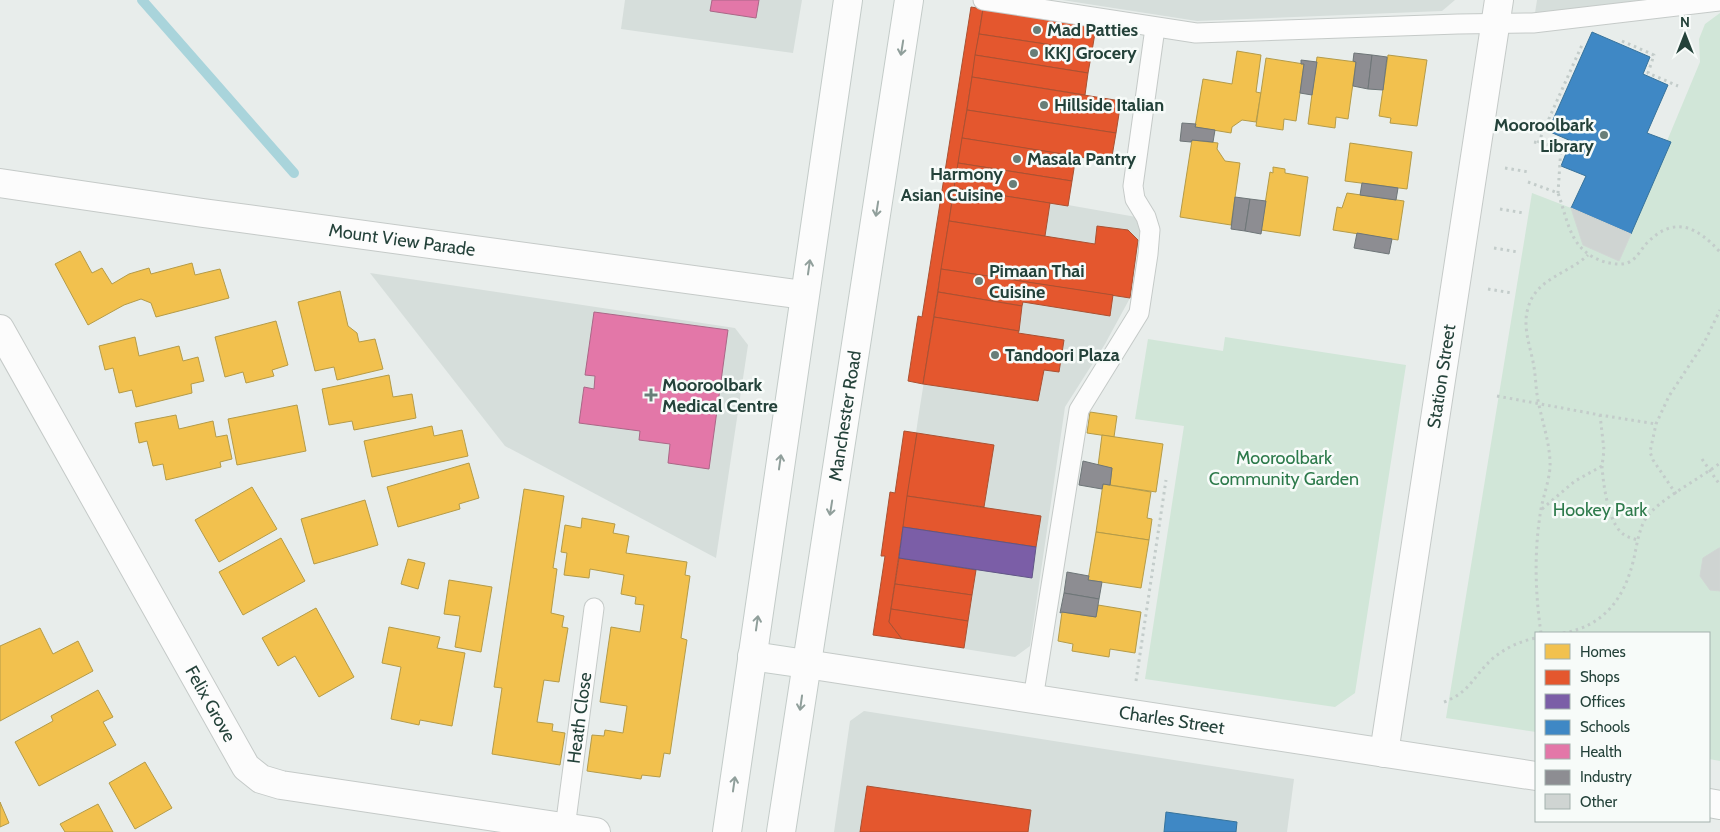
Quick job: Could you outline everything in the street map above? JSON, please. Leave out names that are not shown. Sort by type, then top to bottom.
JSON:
[{"type":"street","points":[[727,832],[848,0]]},
{"type":"street","name":"Manchester Road","points":[[780,832],[909,0]]},
{"type":"street","name":"Station Street","points":[[1384,753],[1497,12]]},
{"type":"street","name":"Mount View Parade","points":[[0,183],[203,213],[804,295]]},
{"type":"street","name":"Felix Grove","points":[[0,329],[246,767],[261,779],[281,785],[596,832]]},
{"type":"street","name":"Charles Street","points":[[752,656],[1535,776]]},
{"type":"lane","points":[[983,0],[1196,34],[1458,24],[1497,12],[1533,23],[1720,1]]},
{"type":"lane","points":[[1033,699],[1079,410],[1139,313],[1150,230],[1146,216],[1136,199],[1133,186],[1155,28]]},
{"type":"lane","name":"Heath Close","points":[[565,828],[594,608]]},
{"type":"path","points":[[1586,36],[1536,143],[1561,147],[1558,193],[1574,239],[1582,251],[1595,259],[1623,264],[1635,258],[1647,242],[1661,231],[1677,225],[1694,230],[1712,243],[1720,252]]},
{"type":"path","points":[[1617,39],[1654,55],[1648,73],[1678,86]]},
{"type":"path","points":[[1497,167],[1529,172]]},
{"type":"path","points":[[1528,182],[1558,193]]},
{"type":"path","points":[[1492,207],[1524,212]]},
{"type":"path","points":[[1485,247],[1518,252]]},
{"type":"path","points":[[1541,632],[1536,585],[1537,549],[1541,509],[1551,463],[1549,445],[1538,403],[1534,367],[1525,322],[1528,307],[1536,291],[1552,277],[1581,262],[1588,255]]},
{"type":"path","points":[[1480,288],[1512,293]]},
{"type":"path","points":[[1676,494],[1653,460],[1650,452],[1656,424],[1669,396],[1704,344],[1720,310]]},
{"type":"path","points":[[1497,396],[1656,424]]},
{"type":"path","points":[[1600,415],[1604,450],[1602,466],[1604,488],[1614,521],[1619,531],[1626,536],[1638,540]]},
{"type":"path","points":[[1702,459],[1720,485]]},
{"type":"path","points":[[1570,632],[1576,631],[1598,620],[1613,606],[1630,575],[1642,525],[1655,507],[1720,463]]},
{"type":"path","points":[[1541,509],[1575,481],[1602,466]]},
{"type":"path","points":[[1136,681],[1166,480]]},
{"type":"path","points":[[1444,702],[1456,698],[1491,660],[1524,640],[1535,638]]},
{"type":"shaded area","points":[[625,0],[802,0],[793,53],[621,29]]},
{"type":"shaded area","points":[[1062,0],[1455,0],[1442,11],[1197,21]]},
{"type":"shaded area","points":[[1537,0],[1643,0],[1535,13]]},
{"type":"shaded area","points":[[983,9],[1092,51],[1085,95],[1121,101],[1111,162],[1076,156],[1068,205],[1142,218],[1130,298],[1105,344],[1065,407],[1030,646],[1015,657],[902,639],[889,622],[918,419]]},
{"type":"shaded area","points":[[370,273],[735,328],[748,345],[716,558],[505,446]]},
{"type":"shaded area","points":[[864,711],[1294,779],[1287,832],[834,832],[850,721]]},
{"type":"green space","name":"Hookey Park","points":[[1720,13],[1720,761],[1710,759],[1710,632],[1535,632],[1535,732],[1446,718],[1532,193],[1571,208],[1667,141],[1700,62],[1699,39],[1705,24]]},
{"type":"green space","name":"Mooroolbark Community Garden","points":[[1225,337],[1406,365],[1355,693],[1335,707],[1145,679],[1184,426],[1135,419],[1148,339],[1223,351]]},
{"type":"building: Homes","points":[[1237,51],[1261,55],[1256,92],[1261,93],[1256,122],[1242,120],[1232,127],[1231,133],[1195,127],[1203,79],[1232,84]]},
{"type":"building: Homes","points":[[1388,55],[1427,60],[1417,126],[1390,123],[1391,118],[1379,116]]},
{"type":"building: Homes","points":[[1317,57],[1356,62],[1348,119],[1336,117],[1335,128],[1308,124]]},
{"type":"building: Homes","points":[[1266,58],[1304,64],[1296,121],[1284,119],[1283,130],[1256,126]]},
{"type":"building: Homes","points":[[1192,140],[1218,143],[1217,149],[1225,161],[1240,163],[1231,225],[1180,217]]},
{"type":"building: Homes","points":[[1350,143],[1412,152],[1407,189],[1345,181]]},
{"type":"building: Homes","points":[[1273,167],[1285,169],[1285,173],[1308,177],[1300,236],[1261,230],[1270,172],[1273,173]]},
{"type":"building: Homes","points":[[1347,193],[1404,201],[1398,240],[1333,230],[1337,207],[1342,208]]},
{"type":"building: Homes","points":[[80,251],[92,273],[102,268],[112,284],[129,274],[149,268],[151,274],[192,263],[195,275],[220,269],[229,298],[156,317],[151,303],[141,299],[124,305],[88,325],[55,264]]},
{"type":"building: Homes","points":[[340,291],[348,326],[357,333],[359,342],[375,339],[383,369],[337,380],[334,367],[315,371],[298,302]]},
{"type":"building: Homes","points":[[276,321],[288,365],[272,370],[274,376],[246,383],[243,372],[225,377],[215,337]]},
{"type":"building: Homes","points":[[135,337],[139,356],[179,346],[183,361],[198,357],[204,381],[191,384],[192,393],[136,407],[132,390],[119,393],[113,368],[105,370],[99,346]]},
{"type":"building: Homes","points":[[389,375],[393,397],[412,394],[416,418],[354,430],[352,421],[329,425],[322,389]]},
{"type":"building: Homes","points":[[297,405],[306,451],[237,465],[228,419]]},
{"type":"building: Homes","points":[[1090,412],[1117,416],[1114,437],[1087,433]]},
{"type":"building: Homes","points":[[176,415],[179,429],[213,421],[216,437],[227,435],[232,459],[220,462],[221,467],[166,480],[163,464],[153,466],[147,441],[139,443],[135,423]]},
{"type":"building: Homes","points":[[432,426],[434,436],[462,430],[468,456],[372,477],[364,441]]},
{"type":"building: Homes","points":[[1102,435],[1163,444],[1156,492],[1110,485],[1112,468],[1098,466]]},
{"type":"building: Homes","points":[[469,463],[479,498],[459,504],[460,509],[398,527],[387,487]]},
{"type":"building: Homes","points":[[1103,484],[1151,492],[1147,518],[1152,519],[1149,540],[1096,532]]},
{"type":"building: Homes","points":[[252,487],[277,529],[219,562],[195,520]]},
{"type":"building: Homes","points":[[524,489],[564,496],[553,568],[557,569],[551,613],[564,616],[562,627],[568,628],[559,682],[544,680],[537,722],[553,724],[552,731],[565,733],[560,765],[492,754],[502,688],[494,687]]},
{"type":"building: Homes","points":[[365,500],[378,545],[314,564],[301,519]]},
{"type":"building: Homes","points":[[582,518],[615,524],[613,533],[629,536],[626,553],[687,562],[685,575],[690,576],[681,638],[687,640],[670,754],[664,753],[660,777],[642,775],[641,779],[587,771],[592,735],[604,736],[605,730],[623,733],[627,706],[600,702],[611,627],[640,632],[644,605],[635,604],[636,597],[621,594],[624,575],[590,569],[589,578],[564,575],[567,553],[561,552],[565,525],[581,528]]},
{"type":"building: Homes","points":[[1096,532],[1149,540],[1141,588],[1088,580]]},
{"type":"building: Homes","points":[[281,538],[305,581],[243,615],[219,572]]},
{"type":"building: Homes","points":[[408,559],[425,563],[418,589],[401,584]]},
{"type":"building: Homes","points":[[449,580],[492,587],[481,652],[455,647],[460,616],[444,614]]},
{"type":"building: Homes","points":[[1098,605],[1141,612],[1135,653],[1110,649],[1109,657],[1072,651],[1073,644],[1058,641],[1062,612],[1096,617]]},
{"type":"building: Homes","points":[[316,608],[354,677],[319,697],[295,656],[278,666],[262,638]]},
{"type":"building: Homes","points":[[389,627],[440,637],[437,648],[465,653],[452,726],[420,720],[419,725],[391,719],[401,667],[382,663]]},
{"type":"building: Homes","points":[[40,628],[53,654],[78,641],[93,671],[0,721],[0,646]]},
{"type":"building: Homes","points":[[98,690],[113,717],[103,722],[116,745],[39,786],[15,742],[53,721],[51,716]]},
{"type":"building: Homes","points":[[145,762],[172,808],[135,829],[109,783]]},
{"type":"building: Homes","points":[[0,802],[9,823],[0,827]]},
{"type":"building: Homes","points":[[98,804],[113,832],[65,832],[60,824]]},
{"type":"building: Shops","points":[[971,7],[983,9],[923,384],[908,381],[918,316],[922,317]]},
{"type":"building: Shops","name":"Mad Patties","points":[[983,9],[1096,27],[1092,51],[979,34]]},
{"type":"building: Shops","name":"KKJ Grocery","points":[[979,34],[1092,51],[1088,73],[975,55]]},
{"type":"building: Shops","points":[[975,55],[1088,73],[1085,95],[972,77]]},
{"type":"building: Shops","name":"Hillside Italian","points":[[972,77],[1121,101],[1116,133],[967,110]]},
{"type":"building: Shops","points":[[967,110],[1116,133],[1111,162],[962,138]]},
{"type":"building: Shops","name":"Masala Pantry","points":[[962,138],[1076,156],[1072,181],[958,163]]},
{"type":"building: Shops","name":"Harmony Asian Cuisine","points":[[958,163],[1072,181],[1068,206],[954,188]]},
{"type":"building: Shops","points":[[954,188],[1050,203],[1045,236],[949,221]]},
{"type":"building: Shops","points":[[949,221],[1095,244],[1097,226],[1128,230],[1138,240],[1130,298],[941,269]]},
{"type":"building: Shops","name":"Pimaan Thai Cuisine","points":[[941,269],[1113,295],[1110,316],[1023,302],[1022,306],[938,292]]},
{"type":"building: Shops","points":[[938,292],[1022,306],[1019,331],[934,317]]},
{"type":"building: Shops","name":"Tandoori Plaza","points":[[934,317],[1064,340],[1059,372],[1044,370],[1038,401],[923,384]]},
{"type":"building: Shops","points":[[904,431],[917,433],[889,622],[902,639],[873,635],[885,556],[881,556],[890,492],[895,493]]},
{"type":"building: Shops","points":[[917,433],[994,445],[984,507],[907,496]]},
{"type":"building: Shops","points":[[907,496],[1041,516],[1036,547],[903,527]]},
{"type":"building: Shops","points":[[899,558],[976,570],[972,595],[895,584]]},
{"type":"building: Shops","points":[[895,584],[972,595],[968,621],[891,609]]},
{"type":"building: Shops","points":[[891,609],[968,621],[964,648],[902,639],[889,622]]},
{"type":"building: Shops","points":[[867,786],[1031,810],[1028,832],[860,832]]},
{"type":"building: Offices","points":[[903,527],[1036,547],[1032,578],[899,558]]},
{"type":"building: Schools","name":"Mooroolbark Library","points":[[1592,32],[1650,57],[1643,74],[1668,85],[1647,133],[1671,142],[1631,234],[1571,208],[1586,176],[1561,166],[1571,141],[1548,131]]},
{"type":"building: Schools","points":[[1166,812],[1237,822],[1236,832],[1164,832]]},
{"type":"building: Health","points":[[712,0],[759,0],[756,18],[710,11]]},
{"type":"building: Health","name":"Mooroolbark Medical Centre","points":[[594,312],[728,330],[709,469],[668,463],[670,444],[639,440],[640,431],[579,423],[584,387],[594,389],[595,376],[585,375]]},
{"type":"building: Industry","points":[[1354,53],[1372,55],[1368,89],[1353,86],[1356,62],[1353,61]]},
{"type":"building: Industry","points":[[1372,55],[1387,57],[1383,90],[1368,89]]},
{"type":"building: Industry","points":[[1301,60],[1317,62],[1312,95],[1300,93],[1304,64],[1301,64]]},
{"type":"building: Industry","points":[[1182,123],[1196,124],[1195,127],[1215,130],[1213,142],[1180,141]]},
{"type":"building: Industry","points":[[1362,183],[1398,188],[1396,200],[1360,195]]},
{"type":"building: Industry","points":[[1235,197],[1250,199],[1245,231],[1231,229]]},
{"type":"building: Industry","points":[[1250,199],[1266,201],[1261,234],[1245,231]]},
{"type":"building: Industry","points":[[1357,233],[1392,239],[1389,254],[1354,248]]},
{"type":"building: Industry","points":[[1083,461],[1112,468],[1110,485],[1103,484],[1102,489],[1079,485]]},
{"type":"building: Industry","points":[[1067,572],[1089,576],[1088,580],[1102,582],[1099,599],[1064,593]]},
{"type":"building: Industry","points":[[1064,593],[1099,599],[1096,617],[1060,613]]},
{"type":"building: Other","points":[[1571,208],[1631,234],[1619,261],[1583,245]]},
{"type":"building: Other","points":[[1719,548],[1720,591],[1710,590],[1700,576],[1703,558]]},
{"type":"waterway","points":[[142,0],[294,173]]},
{"type":"place","name":"Mad Patties","points":[[1037,30]]},
{"type":"place","name":"KKJ Grocery","points":[[1034,53]]},
{"type":"place","name":"Hillside Italian","points":[[1044,105]]},
{"type":"place","name":"Mooroolbark Library","points":[[1604,135]]},
{"type":"place","name":"Masala Pantry","points":[[1017,159]]},
{"type":"place","name":"Harmony Asian Cuisine","points":[[1013,184]]},
{"type":"place","name":"Pimaan Thai Cuisine","points":[[979,281]]},
{"type":"place","name":"Tandoori Plaza","points":[[995,355]]},
{"type":"place","name":"Mooroolbark Medical Centre","points":[[651,395]]}]
